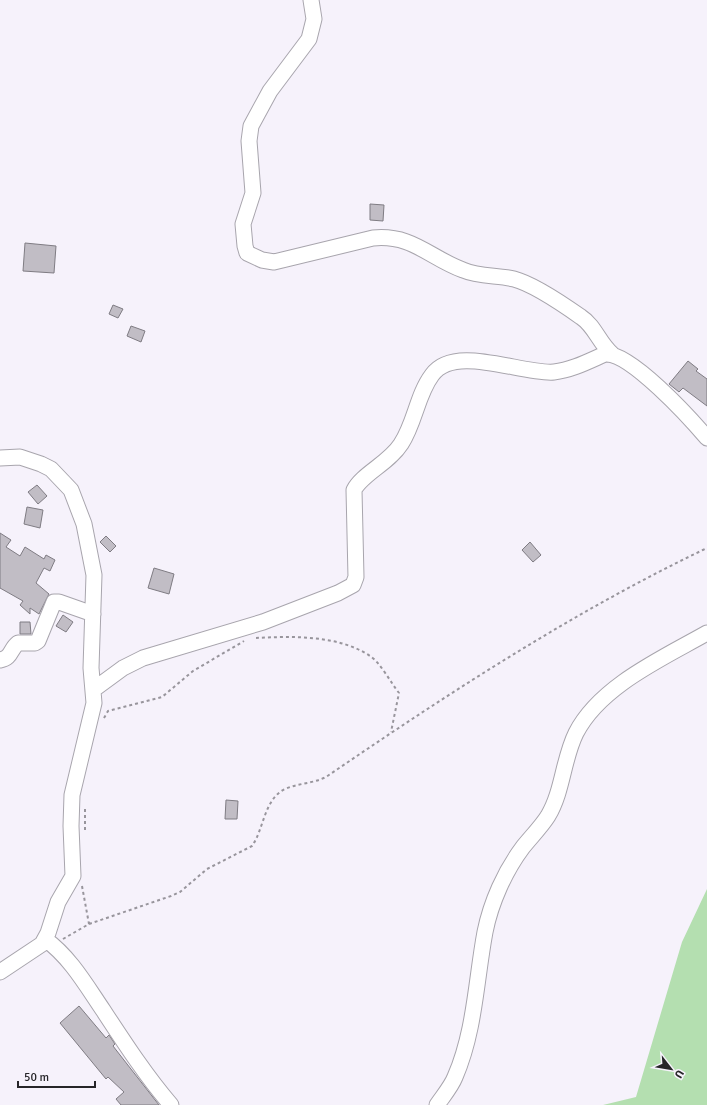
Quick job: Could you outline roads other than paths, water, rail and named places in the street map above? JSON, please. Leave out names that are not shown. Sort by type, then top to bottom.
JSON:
[{"type":"street","points":[[311,0],[314,19],[309,39],[270,91],[251,126],[249,141],[252,193],[243,224],[247,253],[262,260],[274,262],[373,238],[388,237],[406,240],[463,270],[514,279],[533,287],[582,318],[596,333],[604,348],[643,373],[707,438]]},
{"type":"street","points":[[93,690],[123,668],[143,658],[263,622],[338,593],[353,585],[356,577],[354,490],[361,481],[396,451],[405,438],[429,379],[439,369],[458,362],[472,360],[533,371],[554,372],[565,370],[605,354],[612,354]]},
{"type":"street","points":[[0,458],[20,457],[47,467],[66,484],[75,496],[84,524],[93,562],[94,703],[75,780],[71,809],[73,876],[58,902],[49,942],[0,972]]},
{"type":"street","points":[[0,660],[6,659],[10,656],[18,643],[35,643],[38,640],[54,602],[93,614]]},
{"type":"street","points":[[437,1105],[454,1078],[463,1057],[476,994],[485,931],[494,902],[504,878],[522,848],[548,816],[576,733],[587,716],[610,693],[641,669],[707,633]]},
{"type":"street","points":[[49,942],[77,971],[125,1044],[171,1105]]}]
